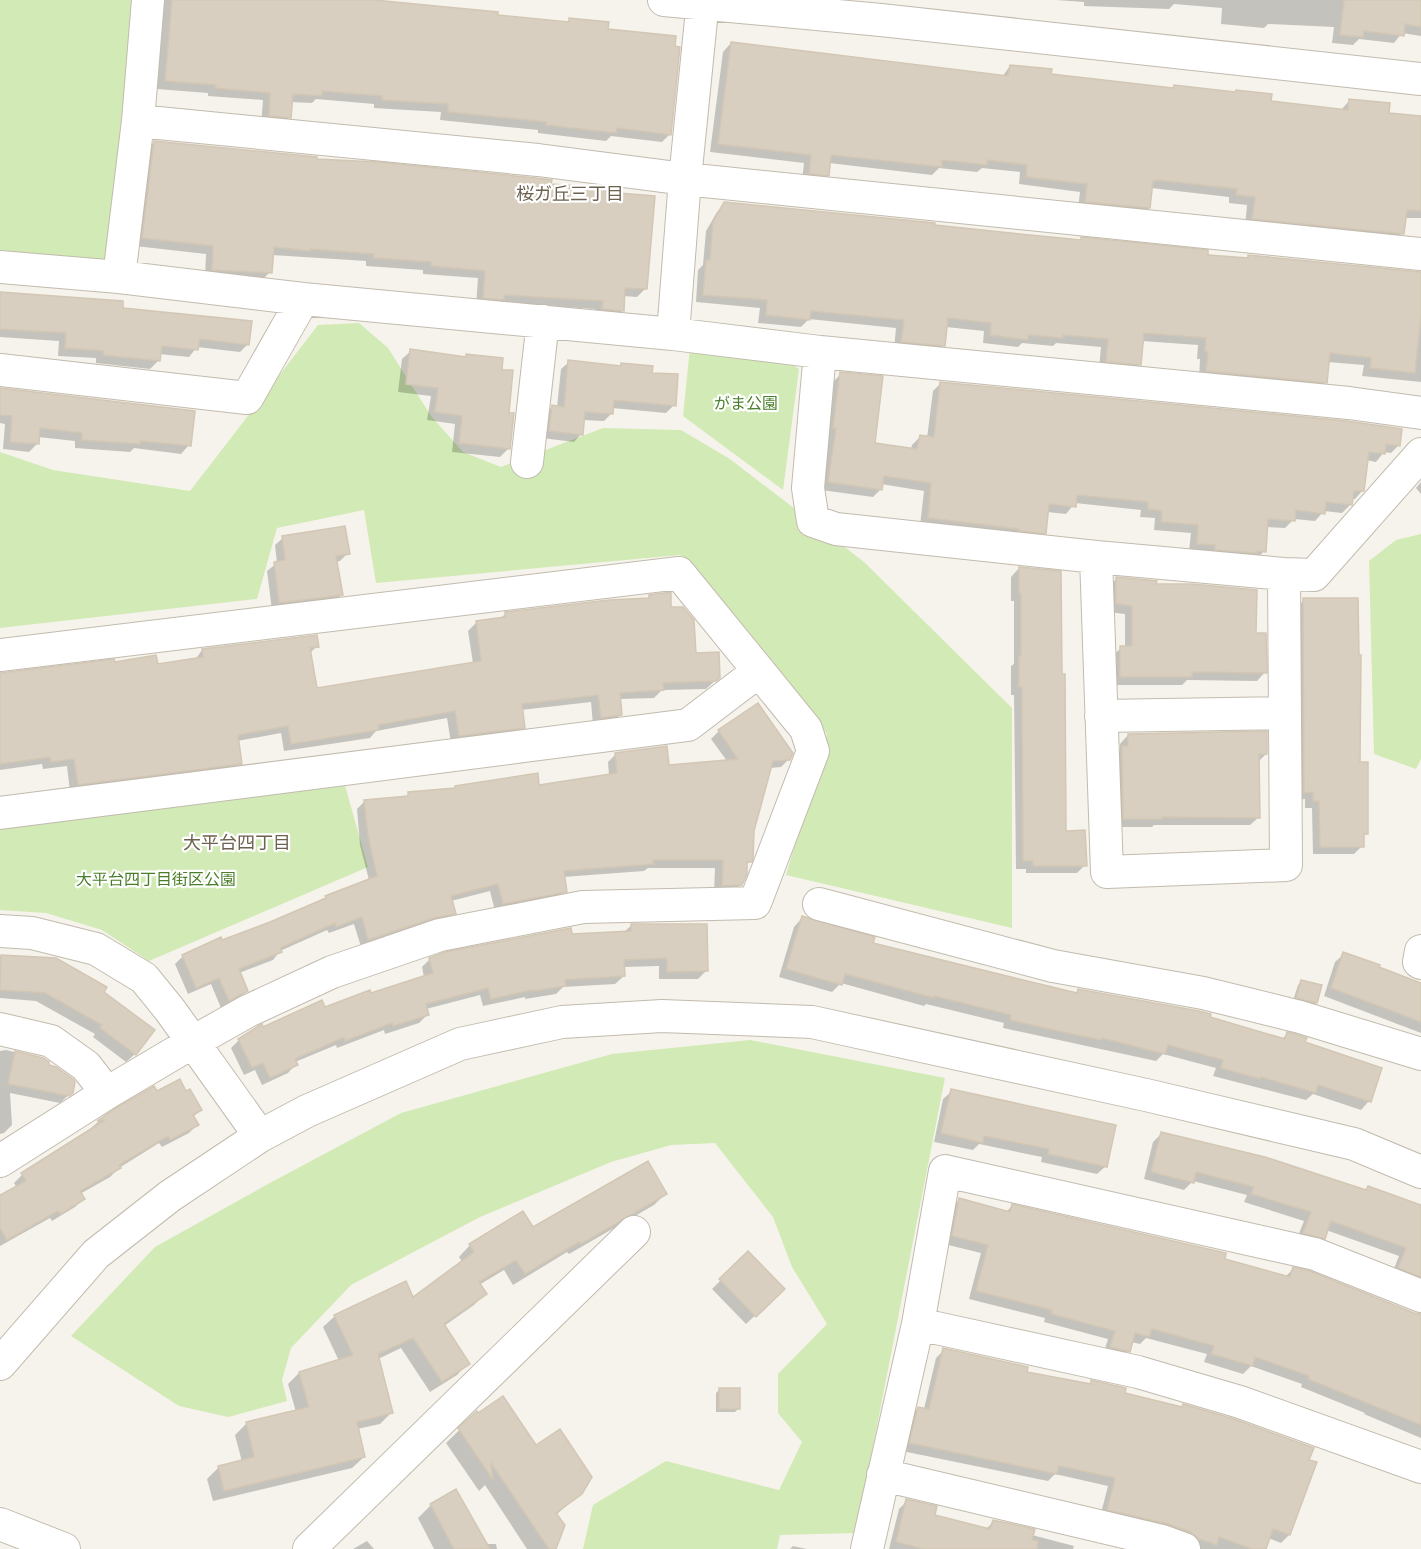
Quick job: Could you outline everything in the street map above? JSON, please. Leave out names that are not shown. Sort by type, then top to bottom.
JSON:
[{"type":"street","points":[[119,277],[138,121],[148,0]]},
{"type":"street","points":[[664,0],[881,20],[1421,79]]},
{"type":"street","points":[[673,334],[685,178],[703,2]]},
{"type":"street","points":[[138,121],[538,160],[685,178],[1421,254]]},
{"type":"street","points":[[0,267],[119,277],[303,299],[673,334],[820,352],[1349,402],[1421,413]]},
{"type":"street","points":[[0,370],[247,398],[303,299]]},
{"type":"street","points":[[527,462],[543,321]]},
{"type":"street","points":[[820,352],[808,488],[813,521],[836,529],[1096,558],[1314,575],[1421,454]]},
{"type":"street","points":[[1096,558],[1107,872],[1286,865],[1284,574]]},
{"type":"street","points":[[0,655],[679,573],[806,729],[813,751],[755,903],[583,907],[440,935],[332,972],[248,1011],[107,1093],[0,1161]]},
{"type":"street","points":[[0,813],[688,725],[759,671]]},
{"type":"street","points":[[1101,716],[1285,713]]},
{"type":"street","points":[[819,904],[1053,966],[1203,993],[1300,1017],[1421,1054]]},
{"type":"street","points":[[0,931],[32,933],[96,949],[144,978],[260,1136]]},
{"type":"street","points":[[1421,951],[1419,962],[1421,963]]},
{"type":"street","points":[[0,1364],[96,1254],[170,1196],[260,1136],[307,1112],[460,1044],[562,1022],[662,1016],[812,1022],[1146,1095],[1354,1144],[1421,1172]]},
{"type":"street","points":[[0,1029],[51,1041],[86,1066],[107,1093]]},
{"type":"street","points":[[867,1549],[918,1324],[945,1171],[1315,1254],[1421,1296]]},
{"type":"street","points":[[309,1549],[634,1232]]},
{"type":"street","points":[[918,1324],[1138,1372],[1240,1402],[1421,1467]]},
{"type":"street","points":[[883,1475],[1162,1541],[1185,1549]]},
{"type":"street","points":[[0,1524],[64,1549]]},
{"type":"green space","points":[[0,0],[138,0],[107,262],[0,250]]},
{"type":"green space","points":[[359,323],[388,348],[431,416],[463,452],[501,467],[603,428],[681,430],[730,459],[864,562],[1012,708],[1012,928],[786,875],[827,734],[680,555],[376,583],[364,510],[277,528],[257,599],[0,628],[0,452],[53,470],[190,491],[318,325]]},
{"type":"green space","name":"がま公園","points":[[690,348],[782,358],[799,369],[783,490],[683,416]]},
{"type":"green space","points":[[1421,534],[1421,759],[1416,769],[1374,754],[1369,561],[1396,540]]},
{"type":"green space","name":"大平台四丁目街区公園","points":[[344,782],[368,867],[149,961],[102,930],[46,913],[0,910],[0,827]]},
{"type":"green space","points":[[750,1040],[945,1078],[856,1533],[780,1535],[777,1549],[583,1549],[593,1505],[666,1461],[779,1490],[802,1442],[778,1413],[778,1374],[827,1324],[792,1267],[773,1217],[715,1143],[671,1145],[611,1162],[480,1217],[351,1285],[291,1348],[282,1380],[287,1401],[228,1417],[179,1406],[71,1336],[155,1247],[401,1113],[612,1054]]},
{"type":"building","points":[[172,0],[374,0],[498,12],[498,15],[569,22],[569,18],[609,22],[608,29],[676,36],[675,46],[680,47],[671,135],[617,128],[616,133],[546,125],[546,122],[448,112],[448,104],[382,100],[382,96],[322,91],[322,96],[293,94],[291,118],[269,116],[270,93],[215,88],[216,85],[165,81]]},
{"type":"building","points":[[1344,0],[1421,0],[1421,27],[1405,24],[1404,36],[1364,31],[1363,37],[1340,35]]},
{"type":"building","points":[[731,42],[1008,76],[1010,65],[1052,69],[1051,74],[1173,88],[1174,85],[1272,94],[1271,101],[1348,110],[1349,99],[1390,103],[1389,113],[1421,116],[1421,211],[1407,210],[1404,234],[1252,219],[1255,197],[1236,195],[1237,189],[1157,180],[1153,181],[1150,208],[1085,202],[1087,184],[1026,177],[1027,165],[987,160],[987,165],[942,160],[942,167],[831,155],[829,176],[809,174],[811,155],[718,144]]},
{"type":"building","points":[[154,141],[317,157],[317,159],[378,162],[536,178],[552,180],[551,184],[606,188],[606,192],[655,196],[647,289],[625,288],[624,311],[602,309],[603,301],[504,295],[504,300],[483,298],[485,271],[431,266],[431,262],[374,258],[374,254],[274,247],[272,273],[212,270],[213,246],[142,238]]},
{"type":"building","points":[[724,202],[935,223],[935,225],[1020,234],[1081,240],[1081,237],[1208,250],[1208,255],[1248,258],[1248,255],[1421,272],[1421,317],[1415,373],[1370,368],[1371,358],[1330,353],[1327,383],[1206,371],[1208,352],[1205,351],[1206,338],[1144,333],[1141,365],[1106,362],[1108,339],[1028,335],[1028,340],[990,335],[991,323],[948,318],[945,346],[901,342],[904,320],[811,311],[810,320],[766,315],[767,300],[703,295],[706,260],[710,260],[713,222]]},
{"type":"building","points":[[0,292],[123,301],[123,308],[252,321],[249,345],[200,339],[198,350],[162,346],[160,361],[103,355],[104,351],[65,348],[66,333],[0,329]]},
{"type":"building","points":[[410,349],[466,357],[466,354],[503,358],[502,370],[513,370],[509,413],[514,413],[510,449],[459,443],[462,416],[435,412],[438,388],[406,384]]},
{"type":"building","points":[[568,360],[621,366],[621,363],[653,366],[652,373],[678,374],[676,406],[614,400],[613,414],[585,412],[583,435],[549,431],[552,405],[564,407]]},
{"type":"building","points":[[840,372],[883,376],[875,443],[917,449],[920,435],[934,437],[940,382],[1347,421],[1402,429],[1400,446],[1386,444],[1385,454],[1369,452],[1364,491],[1354,491],[1352,505],[1326,502],[1325,514],[1296,510],[1295,521],[1268,519],[1266,552],[1215,550],[1215,545],[1197,544],[1198,525],[1161,522],[1162,511],[1148,509],[1148,502],[1077,495],[1076,507],[1049,504],[1046,534],[928,518],[931,483],[884,476],[882,490],[828,482],[836,428],[833,428]]},
{"type":"building","points":[[0,388],[195,411],[191,446],[140,441],[140,444],[82,440],[82,433],[40,428],[39,444],[10,442],[12,416],[0,415]]},
{"type":"building","points":[[345,526],[350,554],[336,556],[343,595],[279,603],[274,562],[285,560],[282,536]]},
{"type":"building","points":[[1019,567],[1061,571],[1062,674],[1065,674],[1066,831],[1085,830],[1087,866],[1033,866],[1033,861],[1023,861]]},
{"type":"building","points":[[1116,577],[1157,581],[1156,584],[1192,584],[1257,590],[1256,633],[1266,633],[1267,673],[1192,672],[1192,677],[1120,677],[1120,646],[1132,646],[1132,606],[1116,604]]},
{"type":"building","points":[[671,592],[671,607],[683,607],[694,620],[696,653],[719,652],[720,678],[716,681],[663,683],[664,690],[620,693],[622,715],[601,718],[598,695],[522,704],[525,728],[459,736],[455,711],[378,725],[379,730],[291,744],[288,726],[238,735],[242,764],[78,785],[74,759],[51,762],[50,757],[0,764],[0,673],[114,659],[115,662],[156,655],[158,664],[203,657],[202,649],[317,635],[319,647],[310,648],[317,688],[481,661],[476,621],[505,617],[505,612],[609,600],[649,598],[649,595]]},
{"type":"building","points":[[1303,598],[1358,598],[1359,655],[1361,655],[1360,762],[1368,762],[1368,834],[1364,834],[1364,847],[1320,847],[1319,801],[1313,801],[1313,792],[1304,793]]},
{"type":"building","points":[[758,703],[793,753],[790,760],[773,761],[754,831],[752,862],[747,862],[747,874],[742,885],[722,886],[723,860],[653,860],[654,864],[564,871],[567,892],[503,904],[498,884],[451,896],[456,914],[434,918],[368,940],[362,917],[336,927],[335,923],[280,948],[282,952],[239,969],[248,991],[229,1001],[219,978],[196,988],[182,955],[221,937],[222,940],[270,922],[326,898],[325,896],[377,876],[368,836],[364,800],[408,796],[408,792],[455,788],[455,786],[538,773],[539,785],[617,773],[615,753],[667,746],[669,765],[738,759],[718,730]]},
{"type":"building","points":[[1267,731],[1267,754],[1259,754],[1260,818],[1123,819],[1122,746],[1128,746],[1128,734]]},
{"type":"building","points":[[802,916],[875,937],[873,943],[1077,993],[1078,989],[1199,1011],[1211,1014],[1210,1017],[1285,1039],[1287,1032],[1295,1034],[1307,1038],[1305,1042],[1382,1068],[1371,1102],[1318,1085],[1316,1093],[1261,1077],[1260,1079],[1221,1068],[1223,1060],[1168,1045],[1165,1054],[1102,1038],[1102,1040],[1067,1033],[1010,1020],[1011,1015],[934,996],[934,998],[845,974],[842,985],[786,969]]},
{"type":"building","points":[[631,924],[707,924],[708,971],[667,972],[667,958],[624,960],[625,976],[565,980],[566,986],[491,999],[488,988],[426,1004],[429,1015],[393,1026],[392,1023],[345,1041],[344,1037],[295,1059],[298,1065],[270,1078],[263,1063],[252,1068],[238,1039],[262,1024],[263,1027],[322,1000],[325,1007],[370,990],[371,993],[433,973],[429,958],[445,952],[571,928],[572,934],[631,931]]},
{"type":"building","points":[[1343,952],[1421,983],[1421,1022],[1331,988]]},
{"type":"building","points":[[1,955],[56,958],[107,987],[104,992],[155,1030],[136,1055],[100,1028],[102,1025],[45,993],[0,990]]},
{"type":"building","points":[[1301,980],[1322,985],[1317,1003],[1296,998]]},
{"type":"building","points":[[15,1051],[43,1058],[49,1062],[49,1065],[73,1079],[75,1082],[73,1093],[69,1096],[8,1084]]},
{"type":"building","points":[[180,1079],[186,1091],[190,1089],[202,1110],[193,1115],[199,1125],[170,1140],[168,1136],[119,1165],[121,1168],[80,1191],[85,1199],[61,1214],[58,1211],[7,1240],[0,1228],[0,1195],[26,1181],[21,1173],[105,1120],[97,1121],[116,1108],[154,1086],[157,1091]]},
{"type":"building","points":[[951,1089],[1116,1125],[1107,1167],[1048,1154],[1049,1149],[984,1136],[983,1143],[941,1133]]},
{"type":"building","points":[[1161,1132],[1265,1157],[1366,1190],[1368,1186],[1421,1205],[1421,1277],[1398,1268],[1406,1248],[1331,1221],[1325,1239],[1303,1233],[1311,1212],[1251,1194],[1254,1187],[1196,1172],[1194,1183],[1151,1172]]},
{"type":"building","points":[[648,1161],[667,1194],[525,1274],[516,1260],[479,1282],[487,1294],[444,1324],[470,1364],[442,1382],[413,1338],[378,1354],[393,1413],[357,1422],[365,1457],[224,1491],[218,1466],[254,1457],[246,1422],[309,1407],[299,1372],[353,1355],[334,1315],[406,1281],[413,1297],[474,1252],[469,1244],[523,1211],[533,1227]]},
{"type":"building","points":[[959,1198],[1010,1212],[1012,1204],[1226,1253],[1225,1259],[1290,1277],[1293,1267],[1310,1271],[1421,1314],[1421,1425],[1308,1379],[1309,1376],[1255,1357],[1253,1366],[1211,1354],[1214,1346],[1152,1329],[1149,1337],[1135,1333],[1130,1352],[1110,1347],[1115,1331],[1051,1314],[1052,1310],[976,1291],[988,1245],[952,1236]]},
{"type":"building","points":[[748,1251],[785,1289],[756,1317],[719,1279]]},
{"type":"building","points":[[943,1348],[1028,1367],[1027,1372],[1091,1384],[1091,1380],[1126,1388],[1125,1393],[1182,1407],[1183,1404],[1234,1419],[1314,1448],[1309,1460],[1317,1462],[1290,1535],[1273,1529],[1266,1549],[1252,1549],[1219,1537],[1217,1545],[1168,1524],[1107,1510],[1115,1478],[1059,1466],[1057,1474],[909,1443],[918,1407],[929,1409]]},
{"type":"building","points":[[719,1388],[740,1388],[740,1409],[719,1409]]},
{"type":"building","points":[[503,1396],[536,1445],[560,1429],[592,1477],[582,1494],[556,1513],[565,1525],[556,1549],[549,1549],[491,1463],[493,1480],[458,1428],[477,1411],[478,1413]]},
{"type":"building","points":[[456,1489],[490,1549],[454,1549],[430,1504]]},
{"type":"building","points":[[906,1499],[937,1506],[935,1515],[990,1529],[993,1520],[1035,1529],[1032,1540],[1038,1541],[1037,1549],[924,1549],[896,1542]]},
{"type":"district","name":"桜ガ丘三丁目","points":[[570,193]]},
{"type":"district","name":"大平台四丁目","points":[[237,842]]}]
